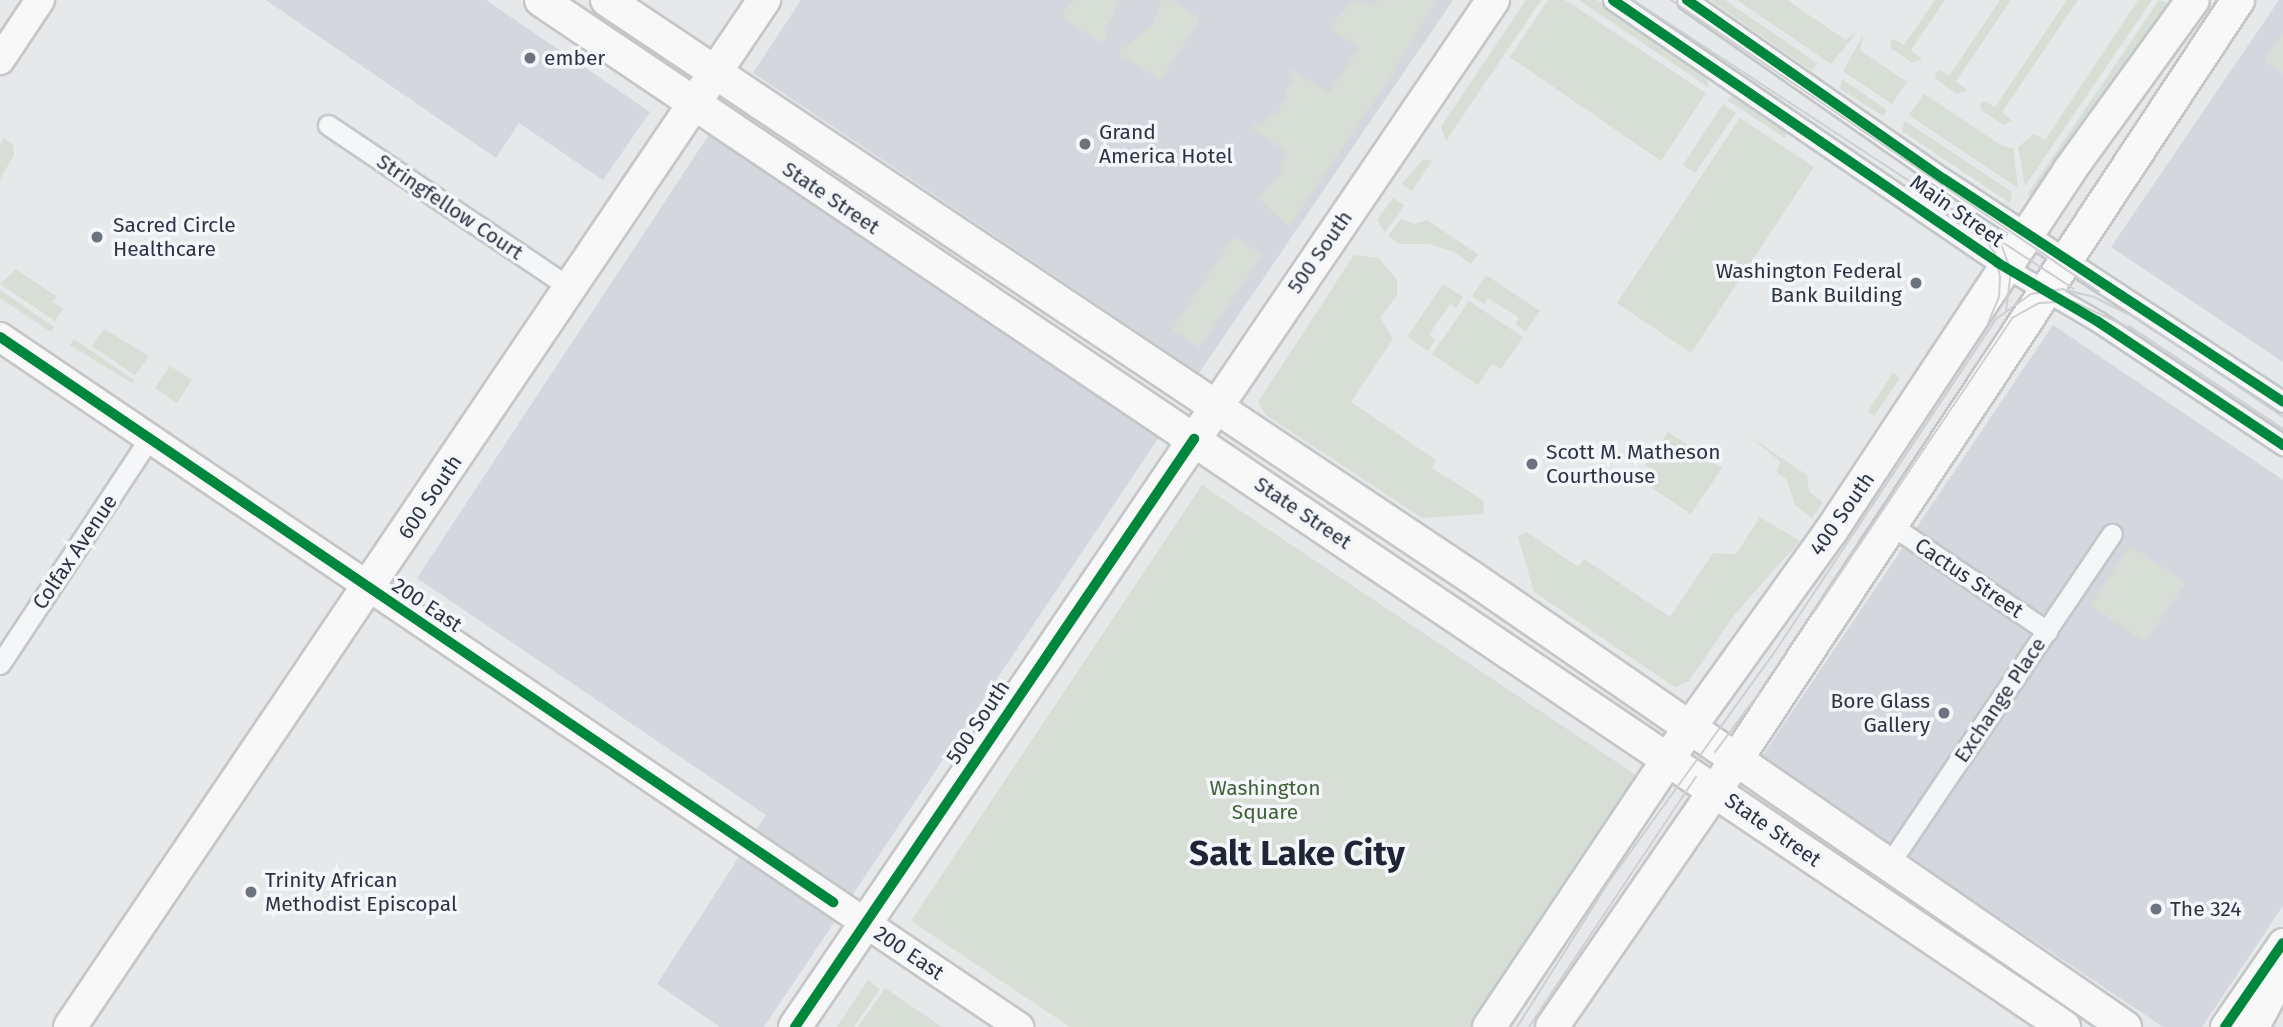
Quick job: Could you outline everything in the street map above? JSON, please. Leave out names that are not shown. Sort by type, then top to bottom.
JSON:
[{"type":"main road","name":"State Street","points":[[541,0],[1715,789],[2064,1027]]},
{"type":"main road","name":"State Street","points":[[607,0],[1217,406],[1690,727],[1887,867],[2125,1027]]},
{"type":"main road","name":"600 South","points":[[71,1027],[572,289],[764,0]]},
{"type":"main road","name":"500 South","points":[[795,1027],[1493,0]]},
{"type":"main road","name":"400 South","points":[[1489,1027],[1690,727],[1831,531],[2028,234],[2193,0]]},
{"type":"main road","points":[[1552,1027],[1736,760],[2238,0]]},
{"type":"street","points":[[0,60],[40,0]]},
{"type":"street","name":"Main Street","points":[[1613,0],[2006,268],[2097,321],[2283,445]]},
{"type":"street","name":"Main Street","points":[[1687,0],[2028,234],[2069,258],[2283,402]]},
{"type":"street","name":"Stringfellow Court","points":[[328,125],[572,289]]},
{"type":"street","name":"200 East","points":[[0,337],[1019,1027]]},
{"type":"street","name":"Colfax Avenue","points":[[0,664],[149,439]]},
{"type":"street","name":"Cactus Street","points":[[1891,525],[2046,631]]},
{"type":"street","name":"Exchange Place","points":[[1887,867],[2112,534]]},
{"type":"street","points":[[2225,1027],[2283,943]]},
{"type":"street","points":[[2255,1027],[2283,974]]},
{"type":"street","points":[[2268,1027],[2283,1004]]},
{"type":"shaded area","points":[[266,0],[486,0],[650,112],[603,180],[519,123],[496,158]]},
{"type":"shaded area","points":[[801,0],[1453,0],[1199,373],[753,73]]},
{"type":"shaded area","points":[[2279,0],[2283,0],[2283,362],[2111,247]]},
{"type":"shaded area","points":[[710,133],[1159,437],[764,1027],[720,1027],[657,984],[766,815],[417,578]]},
{"type":"shaded area","points":[[2053,325],[2283,480],[2283,906],[2202,1027],[2163,1027],[1761,758]]},
{"type":"green space","points":[[1074,0],[1118,0],[1114,16],[1104,30],[1108,39],[1101,43],[1063,18],[1064,10]]},
{"type":"green space","points":[[1162,0],[1173,0],[1200,19],[1161,80],[1120,55],[1120,51],[1152,26]]},
{"type":"green space","points":[[1352,0],[1375,6],[1379,0],[1436,0],[1392,75],[1289,227],[1258,198],[1283,170],[1279,167],[1288,153],[1252,129],[1256,122],[1262,126],[1271,113],[1275,115],[1288,96],[1284,93],[1293,80],[1288,76],[1292,69],[1329,93],[1359,48],[1330,28]]},
{"type":"green space","points":[[1526,0],[1541,0],[1446,141],[1441,127]]},
{"type":"green space","points":[[1548,0],[1565,0],[1706,93],[1661,161],[1510,57]]},
{"type":"green space","points":[[1579,0],[1597,0],[1706,74],[1709,88]]},
{"type":"green space","points":[[1710,0],[1725,0],[1817,63],[1812,71]]},
{"type":"green space","points":[[1737,0],[1787,0],[1846,40],[1858,31],[1831,64]]},
{"type":"green space","points":[[1935,0],[1945,0],[1911,50],[1922,59],[1912,63],[1891,48],[1890,42],[1894,39],[1904,45]]},
{"type":"green space","points":[[2000,0],[2011,0],[1956,81],[1967,90],[1957,94],[1936,79],[1935,73],[1939,70],[1949,76]]},
{"type":"green space","points":[[2067,0],[2078,0],[2002,112],[2012,121],[2003,125],[1981,110],[1980,104],[1984,101],[1995,107]]},
{"type":"green space","points":[[2138,0],[2152,0],[2025,186],[2018,147],[2034,134],[2045,140]]},
{"type":"green space","points":[[2159,0],[2169,3],[2038,198],[2027,195]]},
{"type":"green space","points":[[2283,33],[2283,74],[2264,61]]},
{"type":"green space","points":[[1863,35],[1860,50],[1907,82],[1892,104],[1843,71]]},
{"type":"green space","points":[[1842,79],[1887,110],[1883,116],[1840,89]]},
{"type":"green space","points":[[1924,94],[2002,146],[2013,148],[2018,188],[1909,115]]},
{"type":"green space","points":[[1732,96],[1787,129],[1785,138],[1727,100]]},
{"type":"green space","points":[[1723,104],[1736,113],[1695,173],[1683,165]]},
{"type":"green space","points":[[1740,118],[1814,167],[1691,353],[1617,303]]},
{"type":"green space","points":[[1905,121],[2012,192],[2010,203],[1902,131]]},
{"type":"green space","points":[[4,138],[13,145],[14,155],[0,179],[0,145]]},
{"type":"green space","points":[[1423,159],[1432,161],[1412,191],[1402,184]]},
{"type":"green space","points":[[1393,198],[1404,205],[1385,233],[1377,220]]},
{"type":"green space","points":[[1401,219],[1414,224],[1427,220],[1478,254],[1471,264],[1454,252],[1429,244],[1400,244],[1388,236]]},
{"type":"green space","points":[[1235,236],[1262,255],[1199,348],[1172,330]]},
{"type":"green space","points":[[1354,255],[1379,258],[1397,280],[1397,295],[1380,318],[1393,339],[1351,402],[1436,460],[1432,468],[1484,501],[1483,514],[1422,518],[1266,415],[1258,402]]},
{"type":"green space","points":[[16,269],[57,297],[52,302],[63,308],[55,321],[0,284]]},
{"type":"green space","points":[[1486,275],[1540,311],[1526,331],[1515,324],[1519,318],[1488,298],[1484,304],[1472,296]]},
{"type":"green space","points":[[1443,284],[1463,297],[1456,308],[1450,304],[1429,335],[1435,340],[1428,351],[1407,337]]},
{"type":"green space","points":[[0,290],[54,327],[51,332],[0,298]]},
{"type":"green space","points":[[1469,301],[1523,337],[1501,369],[1492,364],[1478,385],[1432,354]]},
{"type":"green space","points":[[104,329],[149,356],[135,375],[92,346]]},
{"type":"green space","points":[[74,339],[134,380],[132,383],[70,345]]},
{"type":"green space","points":[[170,366],[192,380],[177,403],[155,388]]},
{"type":"green space","points":[[1893,373],[1900,378],[1874,416],[1868,411]]},
{"type":"green space","points":[[1668,432],[1722,468],[1691,514],[1645,483],[1653,471],[1645,465]]},
{"type":"green space","points":[[1750,437],[1807,475],[1809,492],[1823,502],[1812,518],[1795,505],[1787,480],[1776,471],[1781,462]]},
{"type":"green space","name":"Washington Square","points":[[1202,485],[1639,777],[1472,1027],[1070,1027],[911,921]]},
{"type":"green space","points":[[1760,517],[1800,541],[1734,615],[1689,681],[1675,687],[1534,592],[1518,537],[1527,532],[1578,567],[1584,559],[1670,617],[1713,553],[1736,554]]},
{"type":"green space","points":[[2130,546],[2186,583],[2145,642],[2090,606]]},
{"type":"green space","points":[[868,980],[880,989],[854,1027],[837,1027]]},
{"type":"green space","points":[[885,988],[942,1027],[858,1027]]},
{"type":"tram line","points":[[1633,0],[2074,289]]},
{"type":"tram line","points":[[1671,0],[2099,292]]},
{"type":"tram line","points":[[1978,230],[1995,253],[2000,277],[1999,297],[1988,323]]},
{"type":"tram line","points":[[2000,241],[2011,271],[2006,311]]},
{"type":"tram line","points":[[1517,1027],[1608,883],[1772,656],[1996,319],[2031,294],[2062,289],[2094,297],[2140,320]]},
{"type":"tram line","points":[[1814,612],[2012,318],[2039,303],[2072,301],[2136,331]]},
{"type":"tram line","points":[[2134,316],[2283,417]]},
{"type":"tram line","points":[[2129,326],[2283,429]]},
{"type":"tram line","points":[[1715,752],[1759,693]]},
{"type":"tram line","points":[[1529,1027],[1696,777]]},
{"type":"cycle path","points":[[1613,0],[1998,263],[2097,321],[2283,445]]},
{"type":"cycle path","points":[[1687,0],[1944,179],[2283,402]]},
{"type":"cycle path","points":[[0,337],[833,902]]},
{"type":"cycle path","points":[[795,1027],[1194,439]]},
{"type":"cycle path","points":[[2225,1027],[2283,943]]},
{"type":"place","name":"ember","points":[[530,58]]},
{"type":"place","name":"Grand America Hotel","points":[[1085,144]]},
{"type":"place","name":"Sacred Circle Healthcare","points":[[97,237]]},
{"type":"place","name":"Washington Federal Bank Building","points":[[1916,283]]},
{"type":"place","name":"Scott M. Matheson Courthouse","points":[[1532,464]]},
{"type":"place","name":"Bore Glass Gallery","points":[[1944,713]]},
{"type":"place","name":"Trinity African Methodist Episcopal","points":[[251,892]]},
{"type":"place","name":"The 324","points":[[2156,909]]},
{"type":"district","name":"Salt Lake City","points":[[1297,853]]}]
